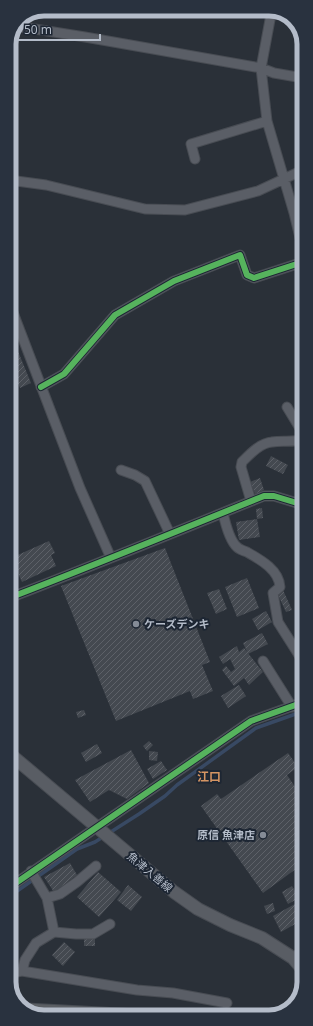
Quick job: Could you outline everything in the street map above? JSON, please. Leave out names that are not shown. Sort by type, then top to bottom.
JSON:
[{"type":"main road","name":"魚津入善線","points":[[16,759],[174,892],[198,909],[230,925],[262,938],[293,958],[297,963]]},
{"type":"street","points":[[271,16],[262,68],[267,121],[297,222]]},
{"type":"street","points":[[22,27],[262,68],[274,73],[297,77]]},
{"type":"street","points":[[195,159],[191,144],[267,121]]},
{"type":"street","points":[[16,181],[46,185],[145,209],[185,210],[258,191],[297,173]]},
{"type":"street","points":[[41,387],[64,374],[108,322],[116,315],[174,281],[240,255],[247,275],[254,278],[297,264]]},
{"type":"street","points":[[16,321],[80,488],[111,558]]},
{"type":"street","points":[[287,407],[297,423]]},
{"type":"street","points":[[251,501],[242,462],[263,445],[271,442],[297,441]]},
{"type":"street","points":[[121,470],[135,475],[145,481],[170,534]]},
{"type":"street","points":[[16,596],[264,496],[274,496],[297,503]]},
{"type":"street","points":[[223,512],[227,530],[237,547],[268,564],[276,576],[280,584],[280,587],[274,593],[278,622],[297,652]]},
{"type":"street","points":[[263,661],[292,707]]},
{"type":"street","points":[[16,883],[251,721],[297,705]]},
{"type":"street","points":[[47,898],[60,894],[96,866]]},
{"type":"street","points":[[31,872],[47,898],[54,932]]},
{"type":"street","points":[[22,971],[25,960],[36,943],[54,932],[93,934],[110,924]]},
{"type":"street","points":[[293,958],[297,955]]},
{"type":"street","points":[[16,972],[22,971],[137,990],[173,993],[227,1002]]},
{"type":"building","points":[[16,346],[31,383],[20,388],[16,379]]},
{"type":"building","points":[[271,456],[288,465],[283,474],[266,466]]},
{"type":"building","points":[[260,478],[264,490],[255,494],[250,482]]},
{"type":"building","points":[[262,508],[263,518],[257,519],[256,509]]},
{"type":"building","points":[[257,519],[260,537],[239,540],[236,522]]},
{"type":"building","points":[[49,541],[55,553],[51,555],[56,566],[22,582],[16,569],[16,556]]},
{"type":"building","name":"ケーズデンキ","points":[[165,548],[210,662],[202,665],[213,691],[193,699],[190,691],[116,721],[61,586]]},
{"type":"building","points":[[247,578],[259,608],[237,617],[225,587]]},
{"type":"building","points":[[219,589],[227,609],[216,614],[207,593]]},
{"type":"building","points":[[283,590],[292,610],[286,612],[277,593]]},
{"type":"building","points":[[266,611],[272,622],[258,630],[252,619]]},
{"type":"building","points":[[262,633],[268,644],[248,654],[243,643]]},
{"type":"building","points":[[237,646],[239,652],[244,648],[263,672],[249,685],[244,678],[234,686],[222,670],[226,666],[231,672],[235,669],[230,659],[223,664],[219,657]]},
{"type":"building","points":[[239,685],[246,696],[228,708],[221,696]]},
{"type":"building","points":[[84,710],[86,715],[78,718],[76,712]]},
{"type":"building","points":[[149,741],[153,745],[147,751],[143,746]]},
{"type":"building","points":[[97,744],[102,753],[86,762],[81,753]]},
{"type":"building","points":[[131,750],[149,783],[127,799],[109,790],[90,802],[75,780]]},
{"type":"building","points":[[149,751],[158,752],[157,761],[149,760]]},
{"type":"building","name":"原信 魚津店","points":[[288,753],[297,766],[297,768],[287,775],[297,790],[297,868],[263,893],[201,806],[217,794],[221,799]]},
{"type":"building","points":[[161,761],[167,770],[153,779],[147,769]]},
{"type":"building","points":[[70,863],[77,875],[54,892],[44,877]]},
{"type":"building","points":[[98,872],[121,892],[99,917],[77,897]]},
{"type":"building","points":[[128,885],[142,897],[131,911],[117,900]]},
{"type":"building","points":[[292,886],[297,895],[297,899],[288,904],[282,892]]},
{"type":"building","points":[[273,903],[275,911],[267,914],[264,906]]},
{"type":"building","points":[[297,903],[297,923],[281,932],[273,916]]},
{"type":"building","points":[[84,938],[95,938],[95,946],[84,946]]},
{"type":"building","points":[[64,942],[75,952],[63,966],[52,955]]},
{"type":"waterway","points":[[16,892],[77,849],[95,842],[139,814],[256,728],[297,713]]},
{"type":"cycle path","points":[[41,387],[64,374],[115,315],[174,281],[240,255],[247,275],[254,278],[297,264]]},
{"type":"cycle path","points":[[16,595],[264,496],[274,496],[297,503]]},
{"type":"cycle path","points":[[16,883],[251,721],[297,705]]},
{"type":"place","name":"ケーズデンキ","points":[[136,624]]},
{"type":"place","name":"原信 魚津店","points":[[263,835]]},
{"type":"district","name":"江口","points":[[209,777]]}]
